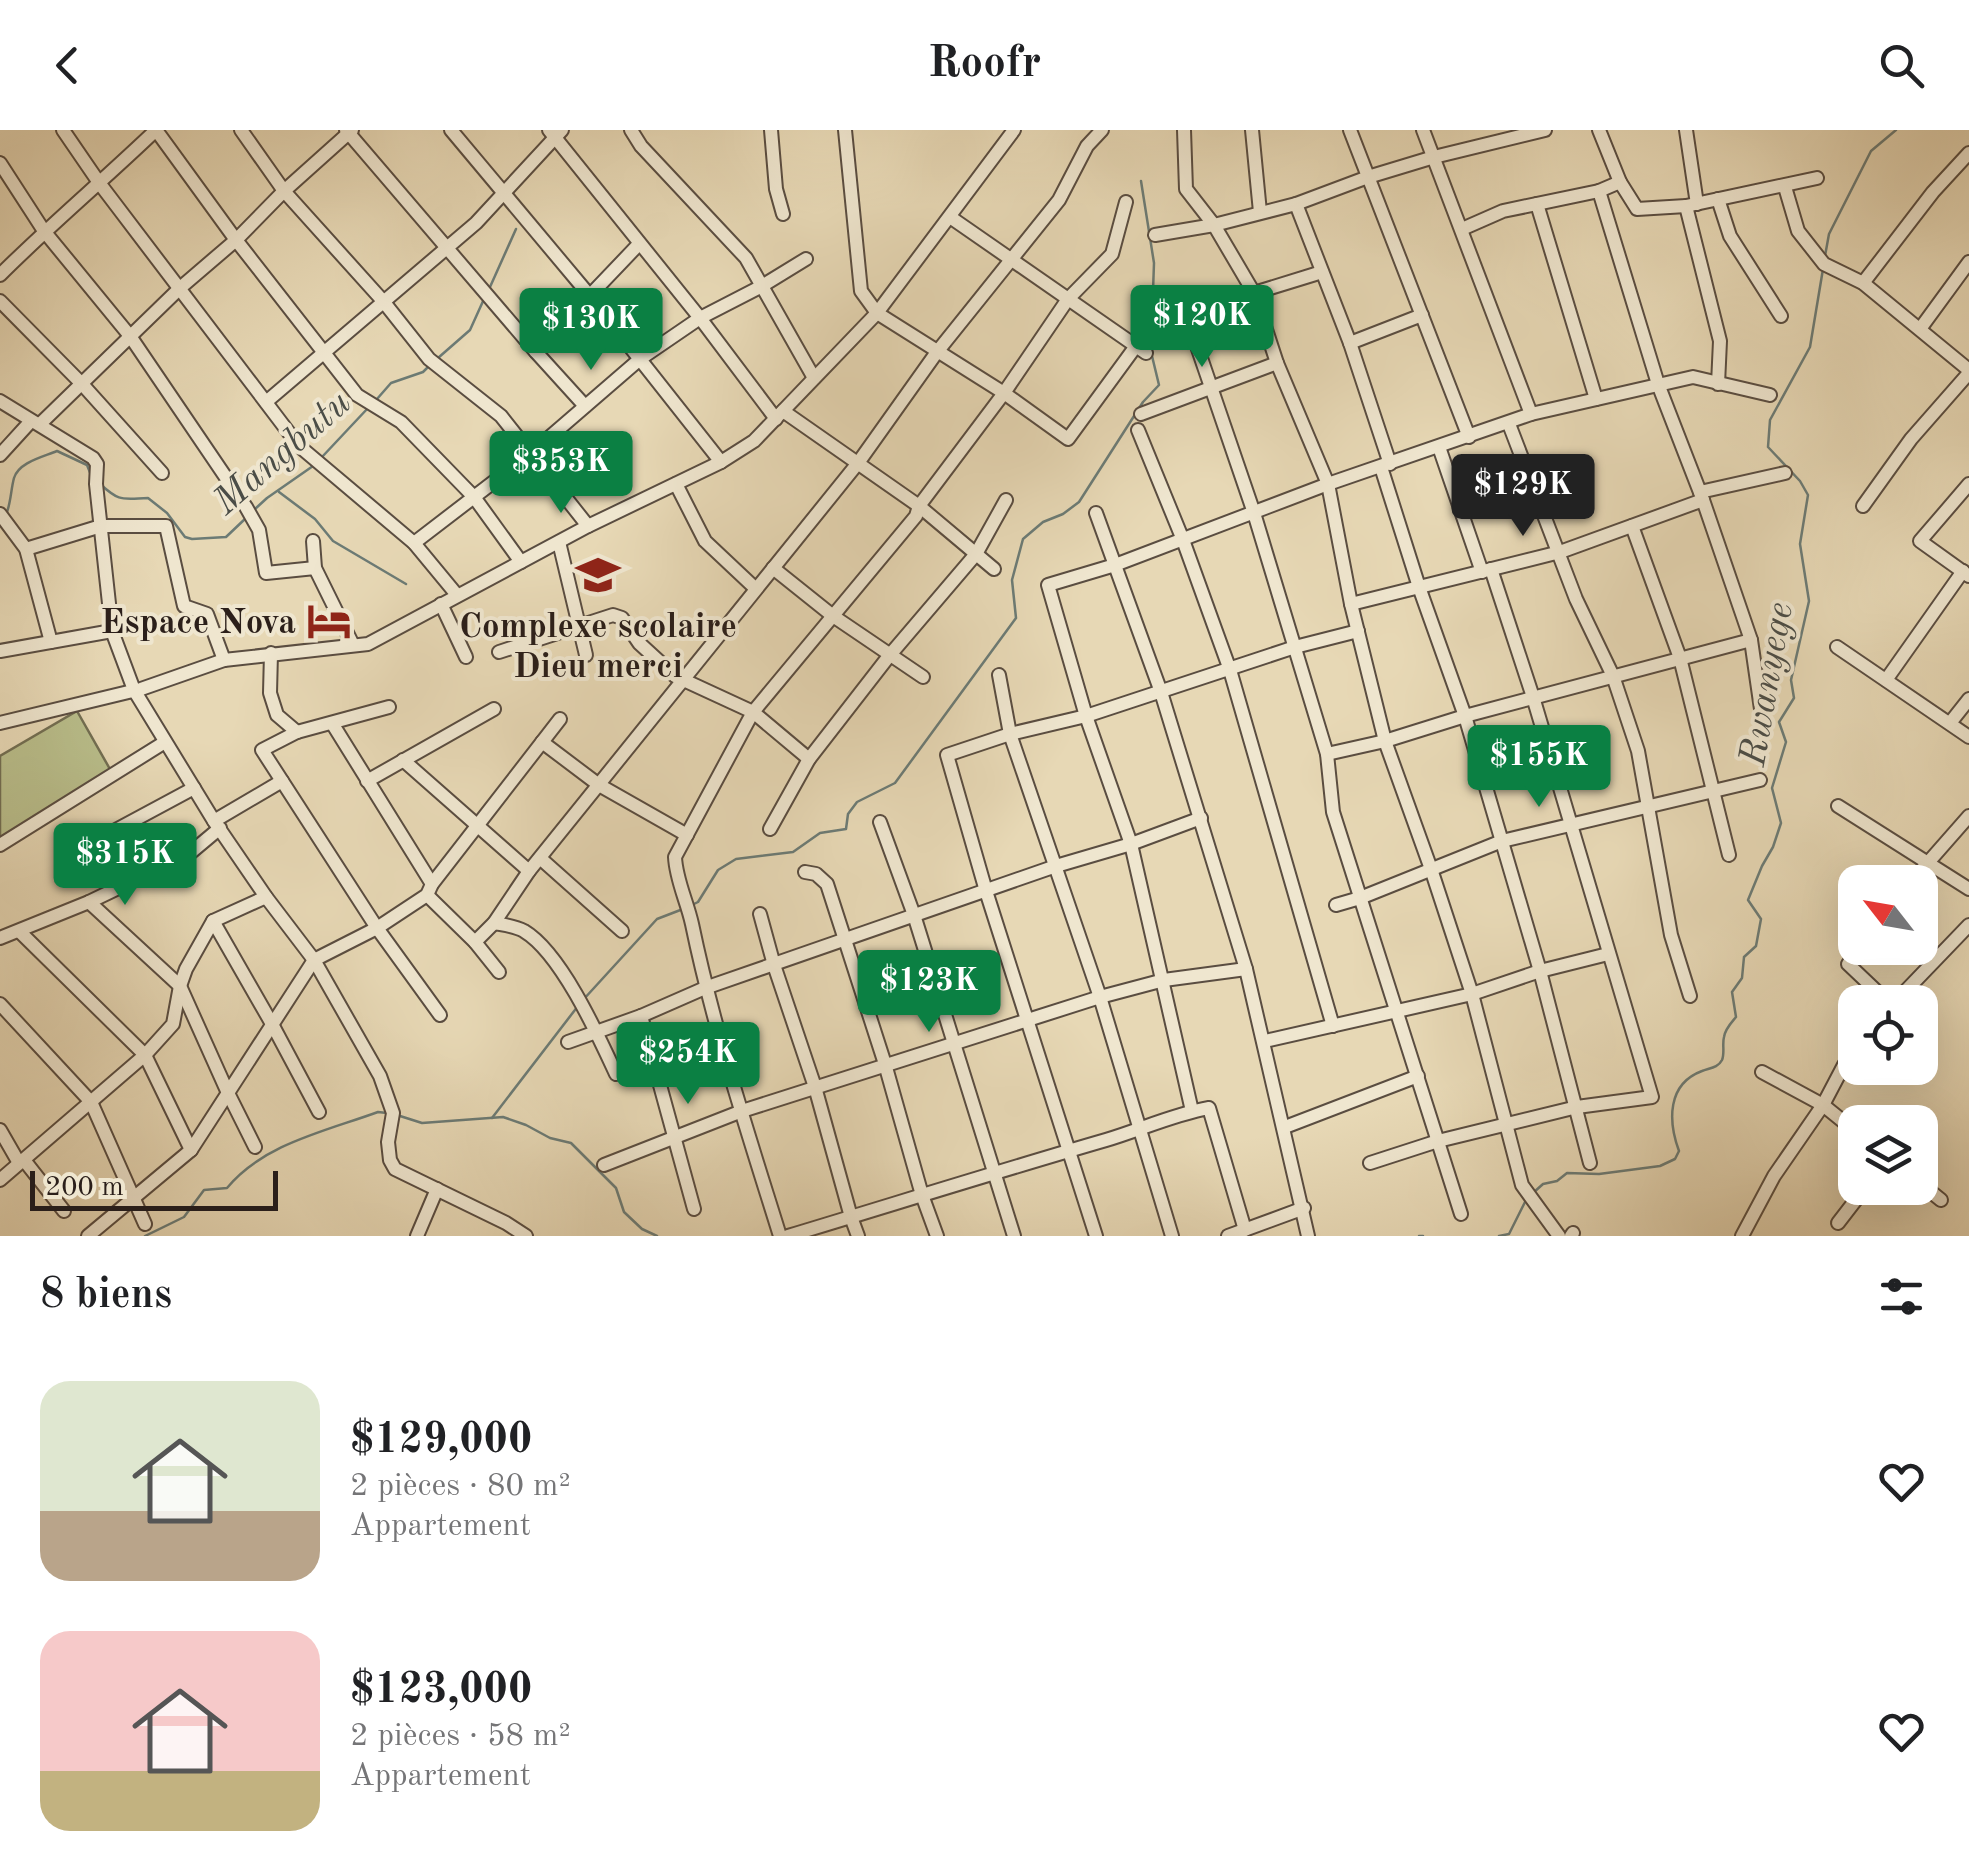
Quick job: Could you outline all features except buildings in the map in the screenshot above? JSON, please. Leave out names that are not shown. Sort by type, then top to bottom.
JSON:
[{"type":"street","points":[[63,130],[299,446],[414,543],[457,595]]},
{"type":"street","points":[[0,275],[156,130],[236,240],[358,395],[401,422],[474,497],[521,562]]},
{"type":"street","points":[[241,130],[284,191],[383,301],[429,359],[501,416],[588,526]]},
{"type":"street","points":[[451,130],[590,296],[721,462]]},
{"type":"street","points":[[632,130],[641,146],[746,258],[814,378]]},
{"type":"street","points":[[771,130],[776,189],[784,214]]},
{"type":"street","points":[[845,130],[861,291],[877,313],[1004,393],[1068,440],[1140,349],[950,217]]},
{"type":"street","points":[[0,723],[142,689],[224,660],[368,644],[588,526],[721,462],[754,441],[877,313],[1014,130]]},
{"type":"street","points":[[475,942],[858,463],[938,352],[1058,200],[1086,146],[1102,130]]},
{"type":"street","points":[[1184,130],[1186,189],[1214,225],[1254,293],[1328,484],[1351,604],[1385,741],[1472,994],[1522,1185],[1558,1236]]},
{"type":"street","points":[[1252,130],[1260,212]]},
{"type":"street","points":[[1350,130],[1469,437]]},
{"type":"street","points":[[1423,130],[1532,414]]},
{"type":"street","points":[[1155,235],[1296,204],[1500,135],[1545,130]]},
{"type":"street","points":[[1599,130],[1620,182],[1636,209],[1691,205],[1817,178]]},
{"type":"street","points":[[1686,130],[1691,205],[1720,341],[1718,384]]},
{"type":"street","points":[[0,455],[82,384],[349,131],[585,406]]},
{"type":"street","points":[[266,402],[476,223],[555,132],[639,244],[779,415],[919,506],[994,569]]},
{"type":"street","points":[[1863,283],[1933,192],[1969,153]]},
{"type":"street","points":[[0,163],[44,231],[130,336],[253,518],[259,530],[266,573],[315,568]]},
{"type":"street","points":[[1462,229],[1503,211],[1599,191],[1620,182]]},
{"type":"street","points":[[1785,187],[1798,231],[1824,264],[1863,283],[1969,372],[1911,439],[1863,506]]},
{"type":"street","points":[[1599,191],[1658,384],[1702,496],[1751,640],[1762,716]]},
{"type":"street","points":[[1718,200],[1730,236],[1781,316]]},
{"type":"street","points":[[780,1236],[706,988],[676,872],[676,857],[753,712],[916,516],[919,506],[1068,300],[1112,254],[1126,202]]},
{"type":"street","points":[[1296,204],[1350,343],[1419,588],[1502,841],[1590,1164]]},
{"type":"street","points":[[1536,204],[1596,399]]},
{"type":"street","points":[[536,352],[639,244]]},
{"type":"street","points":[[414,543],[530,454],[640,359],[700,318],[806,259]]},
{"type":"street","points":[[1920,330],[1969,262]]},
{"type":"street","points":[[1322,272],[1186,314],[1254,513],[1328,754],[1333,812],[1461,1214]]},
{"type":"street","points":[[0,300],[162,473]]},
{"type":"street","points":[[1350,343],[1422,315]]},
{"type":"street","points":[[1141,414],[1278,363]]},
{"type":"street","points":[[1192,1110],[1131,844],[1086,716],[1048,585],[1115,565],[1328,484],[1532,414],[1692,377],[1770,395]]},
{"type":"street","points":[[0,401],[97,464],[112,630],[134,690],[217,825],[314,960],[380,1076],[392,1113],[388,1142],[395,1170],[436,1189],[502,1229],[526,1236]]},
{"type":"street","points":[[1509,424],[1576,599],[1613,676],[1638,751],[1670,935],[1690,996]]},
{"type":"street","points":[[1138,430],[1230,670],[1333,1026]]},
{"type":"street","points":[[1370,1163],[1438,1141],[1577,1107],[1652,1097],[1533,697],[1439,447]]},
{"type":"street","points":[[1351,604],[1560,552],[1702,496],[1785,473]]},
{"type":"street","points":[[676,484],[705,541],[756,590]]},
{"type":"street","points":[[1886,680],[1966,574],[1920,541],[1969,484]]},
{"type":"street","points":[[770,829],[809,759],[976,554],[1006,500]]},
{"type":"street","points":[[1096,514],[1161,692],[1246,969],[1308,1236]]},
{"type":"street","points":[[1,516],[26,548],[52,642]]},
{"type":"street","points":[[26,548],[101,526],[166,526],[184,606],[207,614],[224,660]]},
{"type":"street","points":[[1632,526],[1680,658],[1729,855]]},
{"type":"street","points":[[314,541],[315,568],[353,645]]},
{"type":"street","points":[[559,542],[586,655]]},
{"type":"street","points":[[773,568],[922,678]]},
{"type":"street","points":[[441,604],[466,657]]},
{"type":"street","points":[[499,652],[613,615],[622,618],[639,643],[674,676],[753,712],[809,759]]},
{"type":"street","points":[[0,651],[112,630]]},
{"type":"street","points":[[1096,1236],[947,755],[1358,631]]},
{"type":"street","points":[[1328,754],[1751,640]]},
{"type":"street","points":[[1838,646],[1969,736]]},
{"type":"street","points":[[271,653],[270,693],[277,715],[297,732]]},
{"type":"street","points":[[999,675],[1010,734],[1100,997],[1172,1236]]},
{"type":"street","points":[[1950,724],[1969,699]]},
{"type":"street","points":[[389,707],[297,732],[262,750],[377,928],[440,1014]]},
{"type":"street","points":[[367,781],[494,709]]},
{"type":"street","points":[[88,1236],[191,1150],[314,960],[377,928],[430,889],[560,719]]},
{"type":"street","points":[[332,723],[430,889],[500,972]]},
{"type":"street","points":[[0,845],[165,742]]},
{"type":"street","points":[[542,742],[598,785],[687,835]]},
{"type":"street","points":[[403,760],[528,871]]},
{"type":"street","points":[[1336,905],[1502,841],[1760,780]]},
{"type":"street","points":[[0,938],[89,902],[190,854],[217,825],[282,781]]},
{"type":"street","points":[[114,831],[194,788]]},
{"type":"street","points":[[1838,806],[1969,889]]},
{"type":"street","points":[[1925,865],[1969,816]]},
{"type":"street","points":[[568,1042],[706,988],[1201,818]]},
{"type":"street","points":[[880,822],[914,915],[1014,1236]]},
{"type":"street","points":[[540,858],[622,930]]},
{"type":"street","points":[[804,872],[816,874],[828,884],[937,1236]]},
{"type":"street","points":[[0,1180],[145,1055],[173,1024],[186,969],[213,920],[266,897]]},
{"type":"street","points":[[89,902],[180,986],[255,1146]]},
{"type":"street","points":[[760,914],[816,1087],[858,1236]]},
{"type":"street","points":[[213,920],[319,1112]]},
{"type":"street","points":[[494,923],[524,932],[549,955],[588,1013],[616,1074]]},
{"type":"street","points":[[1909,985],[1969,926]]},
{"type":"street","points":[[19,930],[145,1055],[191,1150]]},
{"type":"street","points":[[1265,1041],[1472,994],[1608,954]]},
{"type":"street","points":[[1849,965],[1872,985]]},
{"type":"street","points":[[604,1165],[742,1111],[1100,997],[1164,980],[1246,969]]},
{"type":"street","points":[[0,1004],[91,1102],[145,1224]]},
{"type":"street","points":[[641,1016],[694,1209]]},
{"type":"street","points":[[1762,1072],[1838,1117]]},
{"type":"street","points":[[1284,1126],[1418,1076]]},
{"type":"street","points":[[1742,1236],[1774,1176],[1838,1076]]},
{"type":"street","points":[[788,1236],[1140,1130],[1192,1110],[1209,1108],[1246,1230]]},
{"type":"street","points":[[0,1130],[64,1211]]},
{"type":"street","points":[[417,1236],[436,1189]]},
{"type":"street","points":[[1838,1223],[1852,1205]]},
{"type":"street","points":[[1228,1236],[1304,1208]]},
{"type":"green space","points":[[77,711],[115,778],[0,845],[0,756]]},
{"type":"waterway","name":"Rwanyege","points":[[1825,256],[1829,234],[1871,151],[1896,130]]},
{"type":"waterway","points":[[1141,181],[1154,263],[1151,348]]},
{"type":"waterway","name":"Mangbutu","points":[[490,287],[516,229]]},
{"type":"waterway","name":"Rwanyege","points":[[1533,1193],[1567,1173],[1599,1174],[1660,1166],[1675,1159],[1679,1151],[1672,1116],[1676,1094],[1691,1077],[1720,1063],[1725,1034],[1736,1017],[1732,992],[1742,978],[1744,957],[1756,946],[1761,919],[1748,900],[1781,823],[1772,788],[1786,742],[1779,722],[1794,698],[1791,680],[1809,601],[1800,544],[1808,495],[1768,447],[1770,420],[1810,347],[1823,269]]},
{"type":"waterway","name":"Mangbutu","points":[[438,358],[470,330],[484,299]]},
{"type":"waterway","points":[[690,906],[698,902],[718,870],[736,859],[793,852],[820,833],[846,829],[848,814],[857,802],[895,783],[1016,618],[1012,580],[1023,539],[1043,522],[1079,502],[1143,402],[1159,385],[1152,356]]},
{"type":"waterway","name":"Mangbutu","points":[[377,399],[391,383],[428,367]]},
{"type":"waterway","name":"Mangbutu","points":[[322,457],[368,408]]},
{"type":"waterway","name":"Mangbutu","points":[[7,512],[14,478],[32,461],[57,451],[87,465],[91,475]]},
{"type":"waterway","name":"Mangbutu","points":[[255,509],[313,466]]},
{"type":"waterway","name":"Mangbutu","points":[[100,484],[121,498],[148,498],[167,513],[185,537],[192,539],[226,537],[246,518]]},
{"type":"waterway","points":[[279,492],[315,519],[333,541],[406,584]]},
{"type":"waterway","points":[[583,1000],[657,919],[683,909]]},
{"type":"waterway","points":[[492,1118],[578,1006]]},
{"type":"waterway","name":"Rwanyege","points":[[145,1236],[184,1217],[204,1190],[227,1188],[258,1160],[277,1150],[378,1112],[387,1113]]},
{"type":"waterway","name":"Rwanyege","points":[[400,1116],[422,1123],[503,1117],[571,1143],[616,1188],[624,1212],[642,1229],[657,1236]]},
{"type":"waterway","name":"Rwanyege","points":[[1499,1236],[1509,1234],[1527,1198]]},
{"type":"place","name":"Complexe scolaire Dieu merci","points":[[598,575]]},
{"type":"place","name":"Espace Nova","points":[[329,621]]}]
